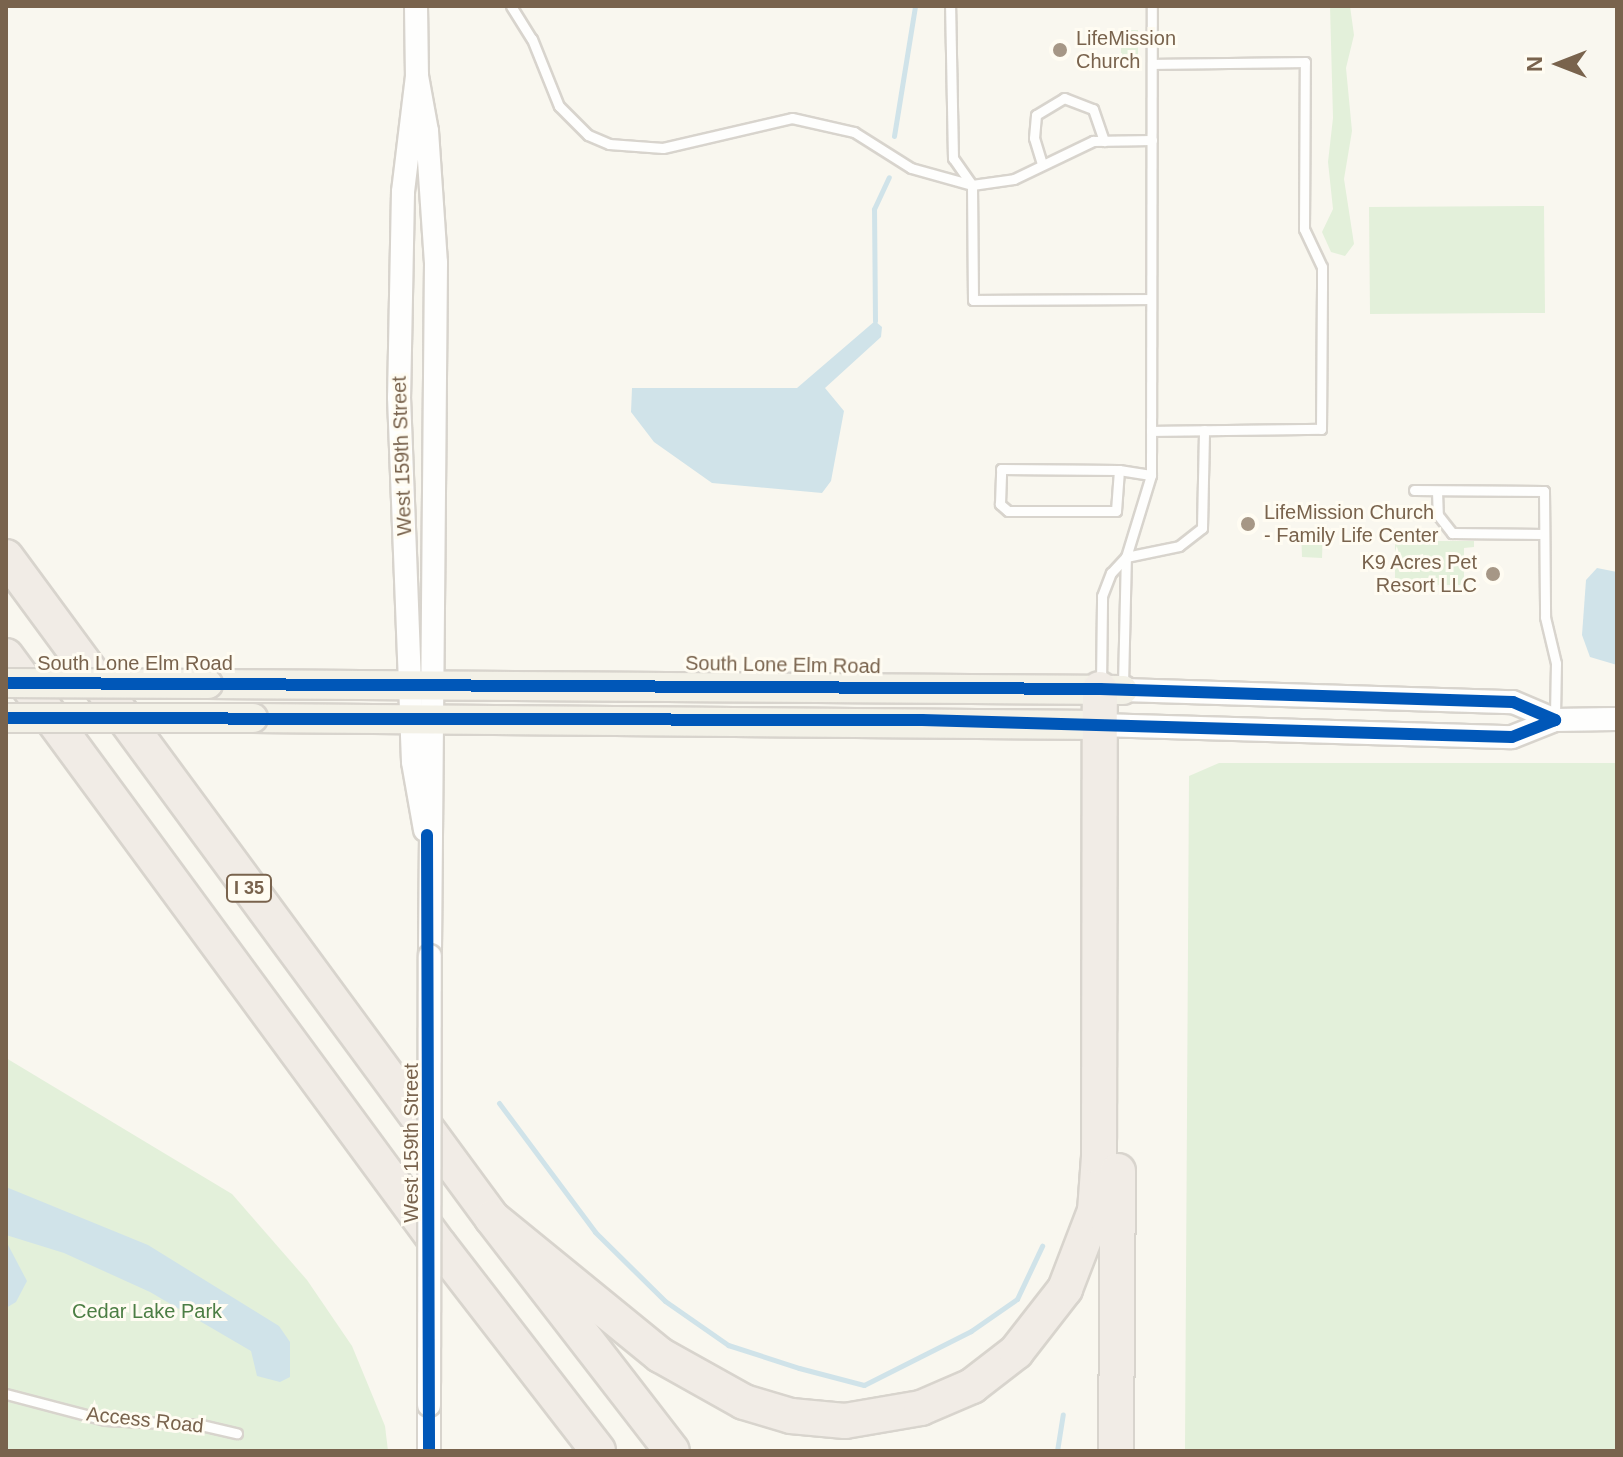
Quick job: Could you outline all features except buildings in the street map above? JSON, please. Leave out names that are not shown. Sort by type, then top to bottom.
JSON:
[{"type":"highway","name":"I 35","points":[[6,557],[492,1218],[672,1451]]},
{"type":"highway","points":[[6,656],[439,1245],[598,1451]]},
{"type":"highway","points":[[492,1218],[660,1355],[716,1389],[766,1410],[817,1420],[895,1415],[947,1399],[993,1371],[1053,1310],[1078,1264],[1095,1211],[1112,689]]},
{"type":"highway","points":[[1110,726],[1116,1451]]},
{"type":"main road","name":"South Lone Elm Road","points":[[6,683],[422,682],[1112,689]]},
{"type":"main road","points":[[6,718],[423,717],[1110,726]]},
{"type":"street","name":"West 159th Street","points":[[416,6],[417,76],[400,275],[423,717],[434,793],[427,835],[430,956],[429,1451]]},
{"type":"street","name":"West 159th Street","points":[[417,76],[427,131],[436,263],[422,682]]},
{"type":"street","name":"South Lone Elm Road","points":[[1112,689],[1513,702],[1555,720],[1617,719]]},
{"type":"street","points":[[1110,726],[1512,737],[1555,720]]},
{"type":"lane","points":[[511,6],[532,39],[559,106],[588,135],[609,144],[663,148],[792,118],[854,132],[911,168],[972,185],[998,184],[1076,146],[1104,141],[1152,140]]},
{"type":"lane","points":[[950,6],[953,158],[972,185],[973,300],[1151,299]]},
{"type":"lane","points":[[1112,689],[1126,557],[1151,475],[1152,6]]},
{"type":"lane","points":[[1151,431],[1321,429],[1322,267],[1304,229],[1305,62],[1152,64]]},
{"type":"lane","points":[[1042,164],[1034,138],[1036,115],[1064,98],[1093,109],[1104,141]]},
{"type":"lane","points":[[1112,689],[1102,596],[1111,573],[1126,557],[1179,546],[1202,528],[1204,430]]},
{"type":"lane","points":[[1119,470],[1116,511],[1008,511],[1000,504],[1001,469],[1119,470],[1151,475]]},
{"type":"lane","points":[[1414,490],[1544,491],[1545,617],[1556,663],[1555,720]]},
{"type":"lane","points":[[1437,491],[1438,515],[1452,533],[1544,534]]},
{"type":"lane","name":"Access Road","points":[[6,1394],[105,1420],[201,1425],[237,1433]]},
{"type":"green space","points":[[1330,6],[1350,6],[1354,35],[1346,68],[1352,131],[1344,179],[1354,244],[1345,256],[1331,252],[1322,232],[1333,209],[1328,162],[1333,118]]},
{"type":"green space","points":[[1121,30],[1138,30],[1138,59],[1121,59]]},
{"type":"green space","points":[[1544,206],[1545,313],[1370,314],[1369,207]]},
{"type":"green space","points":[[1301,529],[1323,529],[1322,558],[1302,557]]},
{"type":"green space","points":[[1395,541],[1474,541],[1474,547],[1464,548],[1464,585],[1395,585]]},
{"type":"green space","points":[[1219,763],[1617,763],[1617,1451],[1185,1451],[1189,776]]},
{"type":"green space","name":"Cedar Lake Park","points":[[6,1058],[232,1194],[307,1280],[352,1346],[385,1426],[388,1451],[6,1451]]},
{"type":"shaded area","points":[[875,321],[882,327],[881,337],[825,388],[844,411],[831,481],[822,493],[712,483],[654,442],[631,412],[632,388],[797,388]]},
{"type":"shaded area","points":[[1597,568],[1617,572],[1617,665],[1590,657],[1582,635],[1586,580]]},
{"type":"shaded area","points":[[6,1187],[148,1245],[279,1326],[290,1342],[290,1377],[280,1382],[257,1376],[251,1351],[150,1292],[64,1253],[6,1235]]},
{"type":"shaded area","points":[[6,1241],[27,1281],[16,1302],[6,1308]]},
{"type":"waterway","points":[[894,136],[915,6]]},
{"type":"waterway","points":[[875,321],[874,209],[889,177]]},
{"type":"waterway","points":[[499,1103],[595,1232],[665,1301],[728,1345],[799,1368],[864,1385],[971,1331],[1017,1299],[1042,1246]]},
{"type":"waterway","points":[[1057,1451],[1063,1414]]},
{"type":"cycle path","points":[[6,683],[1100,689],[1513,702],[1555,720]]},
{"type":"cycle path","points":[[6,718],[922,720],[1512,737],[1555,720]]},
{"type":"cycle path","points":[[427,835],[429,1451]]},
{"type":"place","name":"LifeMission Church","points":[[1060,50]]},
{"type":"place","name":"LifeMission Church - Family Life Center","points":[[1248,524]]},
{"type":"place","name":"K9 Acres Pet Resort LLC","points":[[1493,574]]}]
